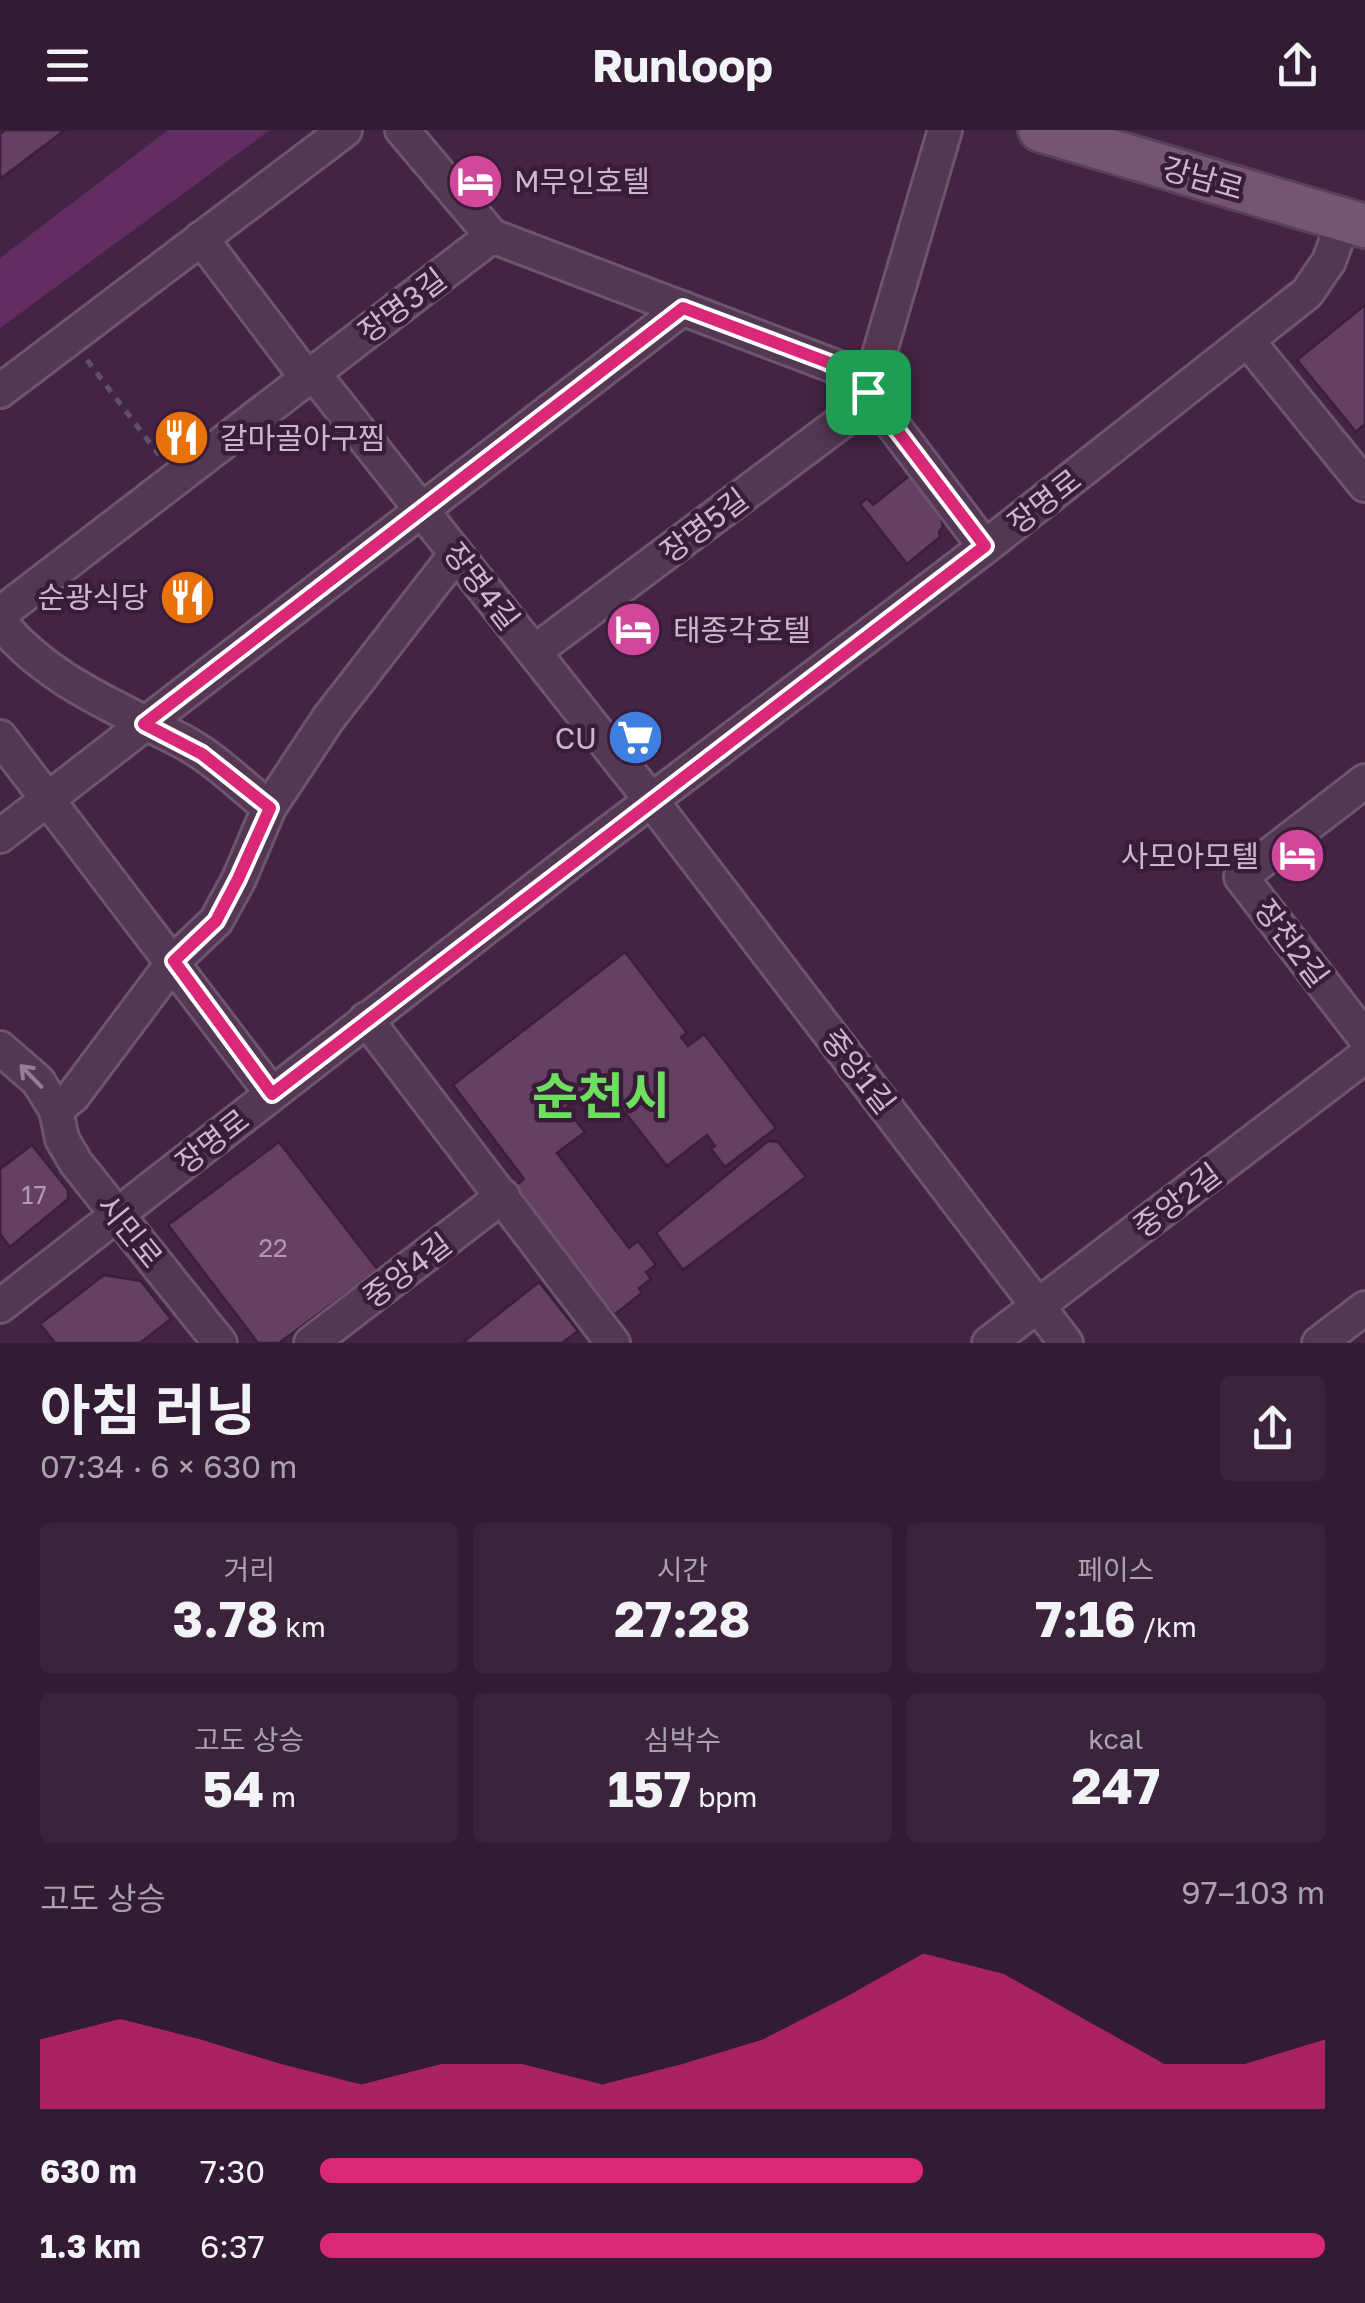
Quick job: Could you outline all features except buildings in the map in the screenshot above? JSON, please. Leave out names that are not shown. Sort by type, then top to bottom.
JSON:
[{"type":"main road","name":"강남로","points":[[1040,130],[1354,223]]},
{"type":"street","points":[[0,391],[344,130]]},
{"type":"street","points":[[402,130],[492,236],[847,372],[871,395],[985,546]]},
{"type":"street","points":[[871,395],[946,130]]},
{"type":"street","name":"장명로","points":[[0,1306],[1248,341],[1307,293],[1354,223]]},
{"type":"street","name":"장명3길","points":[[0,614],[492,236]]},
{"type":"street","name":"장명4길","points":[[202,238],[651,800]]},
{"type":"street","points":[[0,836],[683,308]]},
{"type":"street","points":[[1248,341],[1365,485]]},
{"type":"street","name":"장명5길","points":[[534,652],[871,395]]},
{"type":"street","points":[[56,1110],[73,1096],[174,961],[216,921],[270,808],[328,719],[456,554]]},
{"type":"street","points":[[0,622],[30,656],[50,670],[202,754],[270,808]]},
{"type":"street","points":[[0,737],[272,1094]]},
{"type":"street","name":"장천2길","points":[[1365,781],[1241,877],[1365,1038]]},
{"type":"street","name":"중앙1길","points":[[651,800],[1066,1343]]},
{"type":"street","points":[[366,1020],[613,1343]]},
{"type":"street","name":"시민로","points":[[0,1048],[38,1080],[56,1110],[62,1139],[69,1151],[220,1343]]},
{"type":"street","name":"중앙2길","points":[[988,1343],[1365,1056]]},
{"type":"street","name":"중앙4길","points":[[311,1343],[503,1196]]},
{"type":"street","points":[[1319,1343],[1365,1308]]},
{"type":"path","points":[[70,338],[177,478]]},
{"type":"shaded area","points":[[168,130],[270,130],[0,328],[0,258]]},
{"type":"place","name":"M무인호텔","points":[[475,181]]},
{"type":"place","name":"갈마골아구찜","points":[[181,438]]},
{"type":"place","name":"순광식당","points":[[187,597]]},
{"type":"place","name":"태종각호텔","points":[[634,630]]},
{"type":"place","name":"CU","points":[[636,738]]},
{"type":"place","name":"사모아모텔","points":[[1298,856]]},
{"type":"district","name":"순천시","points":[[601,1095]]},
{"type":"route","points":[[683,308],[827,362],[847,372],[868,392],[985,546],[272,1094],[174,961],[216,921],[270,808],[185,742],[144,724],[683,308]]}]
